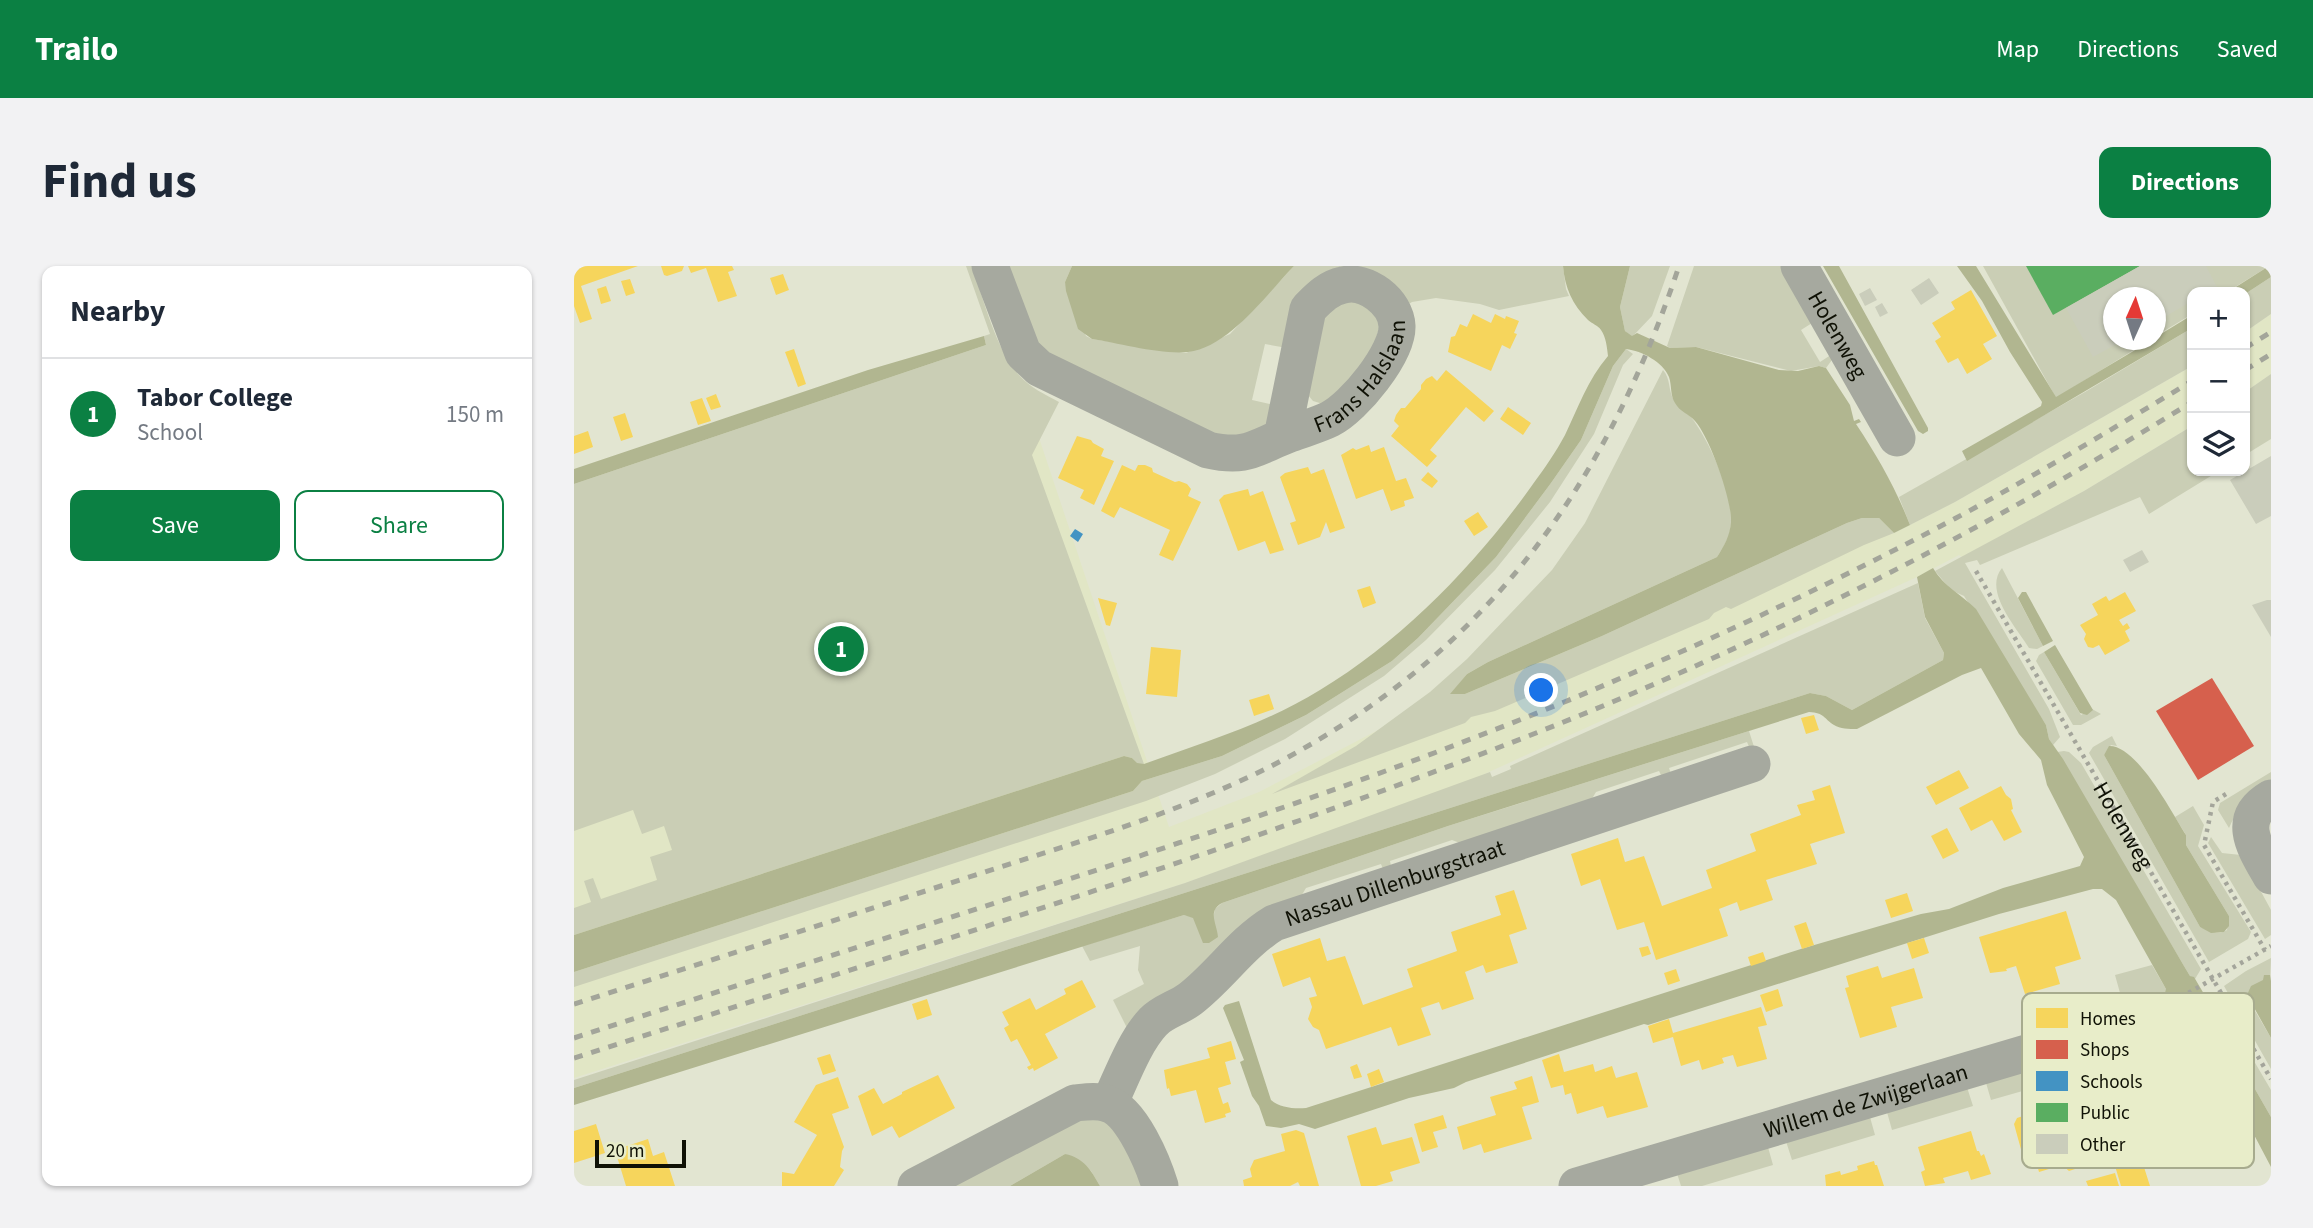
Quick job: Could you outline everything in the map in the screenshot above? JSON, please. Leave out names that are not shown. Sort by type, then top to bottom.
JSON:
[{"type":"street","name":"Frans Halslaan","points":[[990,266],[1023,353],[1039,368],[1208,450],[1239,455],[1282,437]]},
{"type":"street","name":"Holenweg","points":[[1799,266],[1897,438]]},
{"type":"street","name":"Nassau Dillenburgstraat","points":[[1109,1104],[1143,1036],[1154,1021],[1189,1000],[1244,945],[1274,923],[1752,764]]},
{"type":"street","points":[[2271,797],[2257,806],[2251,824],[2253,845],[2271,874]]},
{"type":"street","name":"Willem de Zwijgerlaan","points":[[1577,1186],[2022,1054]]},
{"type":"street","points":[[916,1186],[1075,1103],[1087,1101],[1109,1104],[1126,1116],[1160,1186]]},
{"type":"path","name":"Holenweg","points":[[1976,570],[2221,993]]},
{"type":"path","points":[[2201,985],[2271,946]]},
{"type":"path","name":"Holenweg","points":[[2254,1050],[2271,1079]]},
{"type":"shaded area","points":[[966,266],[972,266],[991,323],[1011,364],[1028,383],[1059,402],[1032,455],[1144,764],[1137,764],[1132,758],[1124,756],[574,935],[574,908],[591,902],[584,881],[593,878],[601,899],[657,880],[650,857],[672,850],[664,826],[642,834],[633,810],[574,831],[574,484],[986,345],[984,336],[990,334]]},
{"type":"shaded area","points":[[1005,266],[1072,266],[1065,282],[1086,336],[1186,353],[1230,334],[1294,266],[1563,266],[1569,296],[1499,310],[1480,304],[1436,298],[1412,302],[1404,307],[1368,277],[1287,348],[1265,344],[1252,400],[1274,405],[1265,429],[1225,442],[1039,352]]},
{"type":"shaded area","points":[[1072,266],[1294,266],[1232,331],[1203,348],[1177,352],[1092,339],[1078,329],[1065,282]]},
{"type":"shaded area","points":[[1563,266],[1630,266],[1620,307],[1625,331],[1632,336],[1637,333],[1670,348],[1696,347],[1779,370],[1798,371],[1819,366],[1826,368],[1850,405],[1854,421],[1859,419],[1861,422],[1856,424],[1886,473],[1910,525],[1894,533],[1879,518],[1862,518],[1847,523],[1602,636],[1465,694],[1450,694],[1467,674],[1488,662],[1717,557],[1724,545],[1731,522],[1730,512],[1724,485],[1701,429],[1675,403],[1669,377],[1662,367],[1639,352],[1626,349],[1613,366],[1581,440],[1496,557],[1418,638],[1392,661],[1306,715],[1222,756],[1142,781],[1133,791],[574,972],[574,935],[1124,756],[1144,764],[1234,732],[1278,713],[1351,670],[1437,598],[1488,542],[1554,454],[1589,384],[1608,356],[1601,330],[1582,314],[1570,295]]},
{"type":"shaded area","points":[[1630,266],[1670,266],[1652,316],[1632,337],[1625,331],[1620,307]]},
{"type":"shaded area","points":[[1694,266],[1791,266],[1820,318],[1801,330],[1820,362],[1840,349],[1826,368],[1819,366],[1791,371],[1696,347],[1670,348],[1667,346]]},
{"type":"shaded area","points":[[1823,266],[1839,266],[1928,431],[1923,434],[1918,431]]},
{"type":"shaded area","points":[[1957,266],[1976,266],[2056,397],[2135,350],[2155,350],[1967,461],[1962,451],[2041,406],[2042,402],[1982,301]]},
{"type":"shaded area","points":[[1983,266],[2269,266],[2235,287],[2187,287],[2187,317],[2166,330],[2166,287],[2103,287],[2103,350],[2134,350],[2056,398]]},
{"type":"shaded area","points":[[2271,266],[2271,277],[2250,291],[2250,287],[2236,287]]},
{"type":"shaded area","points":[[2271,277],[2271,314],[2250,329],[2250,291]]},
{"type":"shaded area","points":[[1353,297],[1382,319],[1368,363],[1323,404],[1313,401],[1308,395],[1317,318]]},
{"type":"shaded area","points":[[2271,314],[2271,374],[2250,389],[2250,350],[2250,329]]},
{"type":"shaded area","points":[[2187,318],[2187,331],[2166,343],[2166,331]]},
{"type":"shaded area","points":[[2187,331],[2187,369],[1910,525],[1899,497],[2155,350],[2166,350],[2166,344]]},
{"type":"shaded area","points":[[984,336],[986,345],[574,484],[574,469],[868,370]]},
{"type":"shaded area","points":[[1626,349],[1633,354],[1623,365],[1594,434],[1550,502],[1495,570],[1426,640],[1384,676],[1285,739],[1215,774],[1146,801],[574,987],[574,972],[1133,791],[1142,781],[1222,756],[1306,715],[1392,661],[1418,638],[1496,557],[1581,440],[1613,366]]},
{"type":"shaded area","points":[[2187,369],[2187,429],[2084,491],[1962,557],[1959,555],[1917,577],[1467,782],[1185,883],[574,1078],[574,501],[1018,375],[1169,827],[1259,792],[1409,714],[1602,636],[1894,533],[1955,502]]},
{"type":"shaded area","points":[[1663,370],[1674,400],[1694,421],[1710,448],[1728,495],[1731,526],[1728,538],[1717,557],[1488,662],[1467,674],[1451,694],[1465,694],[1602,636],[1847,523],[1862,518],[1879,518],[1894,533],[1731,609],[1726,607],[1709,619],[1495,711],[1471,717],[1465,723],[1272,794],[1356,746],[1430,692],[1467,659],[1552,570],[1585,523]]},
{"type":"shaded area","points":[[2271,374],[2271,439],[2250,452],[2250,413],[2250,389]]},
{"type":"shaded area","points":[[2187,429],[2187,476],[2211,476],[2149,514],[2140,497],[1980,565],[1977,560],[1965,563],[2049,709],[2060,737],[2053,745],[2046,725],[1964,596],[1951,590],[1935,571],[2084,491]]},
{"type":"shaded area","points":[[1933,568],[1947,585],[1976,609],[2046,725],[2049,739],[2190,976],[2194,977],[2203,993],[2165,993],[2166,989],[2116,900],[2102,889],[2093,889],[1999,914],[1648,1025],[1644,1024],[1454,1088],[1409,1098],[1315,1129],[1299,1124],[1281,1128],[1266,1126],[1240,1062],[1244,1060],[1223,1008],[1225,1005],[1239,1001],[1271,1100],[1279,1105],[1306,1108],[1804,948],[1921,914],[1949,909],[2003,888],[2080,866],[2084,857],[2047,785],[2041,760],[2019,734],[1981,668],[1962,675],[1857,729],[1839,727],[1821,715],[1809,712],[1448,826],[1222,903],[1217,906],[1214,914],[1218,937],[1209,943],[1203,943],[1193,918],[1184,915],[574,1105],[574,1088],[1810,693],[1826,696],[1852,710],[1943,660],[1944,653],[1925,617],[1917,577]]},
{"type":"shaded area","points":[[2002,568],[2043,646],[2037,649],[2029,648],[1999,598],[1997,577]]},
{"type":"shaded area","points":[[1918,583],[1925,618],[1944,653],[1943,660],[1852,710],[1826,696],[1810,693],[574,1088],[574,1080],[1185,883],[1490,772],[1492,777],[1511,769],[1510,766]]},
{"type":"shaded area","points":[[2022,592],[2026,592],[2053,641],[2043,646],[2018,598]]},
{"type":"shaded area","points":[[2055,645],[2093,710],[2087,715],[2080,713],[2044,652]]},
{"type":"shaded area","points":[[2044,652],[2081,715],[2092,709],[2101,714],[2081,725],[2073,725],[2036,661]]},
{"type":"shaded area","points":[[1749,731],[1755,750],[1751,751],[1747,742],[1669,768],[1671,774],[1662,777],[1659,771],[1596,792],[1587,807],[1468,846],[1452,840],[1390,861],[1391,866],[1383,869],[1381,864],[1306,888],[1297,903],[1132,1038],[1113,1000],[1144,984],[1138,970],[1140,946],[1090,961],[1082,946],[1184,915],[1195,920],[1213,919],[1215,909],[1222,903],[1448,826]]},
{"type":"shaded area","points":[[2112,736],[2117,746],[2111,745],[2104,755],[2200,927],[2213,932],[2224,932],[2227,930],[2229,916],[2186,845],[2186,835],[2175,817],[2193,806],[2204,825],[2198,846],[2251,932],[2248,939],[2209,962],[2089,753],[2093,747]]},
{"type":"shaded area","points":[[2109,746],[2131,756],[2153,782],[2172,812],[2186,835],[2186,845],[2229,916],[2229,926],[2224,932],[2211,933],[2200,927],[2104,755]]},
{"type":"shaded area","points":[[2064,751],[2081,763],[2201,969],[2195,979],[2190,976],[2057,752]]},
{"type":"shaded area","points":[[2271,772],[2271,783],[2239,806],[2229,828],[2218,810],[2220,803]]},
{"type":"shaded area","points":[[2211,837],[2222,853],[2241,855],[2271,910],[2271,935],[2265,939],[2208,843]]},
{"type":"shaded area","points":[[2271,958],[2270,983],[2263,983],[2254,993],[2228,993],[2224,986]]},
{"type":"shaded area","points":[[2152,965],[2166,993],[2120,993],[2115,975]]},
{"type":"shaded area","points":[[2264,975],[2270,975],[2271,1038],[2254,1008],[2254,993],[2248,993],[2251,986],[2263,980]]},
{"type":"shaded area","points":[[2254,1009],[2271,1038],[2271,1069],[2254,1039]]},
{"type":"shaded area","points":[[2254,1061],[2271,1090],[2271,1117],[2254,1087]]},
{"type":"shaded area","points":[[2022,1065],[2022,1091],[1991,1100],[1984,1076]]},
{"type":"shaded area","points":[[1965,1081],[1973,1106],[1892,1130],[1885,1105]]},
{"type":"shaded area","points":[[2254,1087],[2271,1117],[2271,1167],[2254,1135]]},
{"type":"shaded area","points":[[1868,1110],[1875,1135],[1792,1160],[1784,1135]]},
{"type":"shaded area","points":[[1092,1116],[1114,1126],[1146,1186],[1100,1186],[1091,1171],[1065,1154],[1010,1186],[941,1186],[1068,1119]]},
{"type":"shaded area","points":[[1766,1140],[1773,1165],[1702,1186],[1681,1186],[1675,1167]]},
{"type":"shaded area","points":[[1065,1154],[1077,1158],[1086,1166],[1100,1186],[1010,1186]]},
{"type":"building: Homes","points":[[574,266],[638,266],[581,286],[592,319],[580,323],[574,306]]},
{"type":"building: Homes","points":[[661,266],[684,266],[682,271],[667,276]]},
{"type":"building: Homes","points":[[688,266],[732,266],[734,270],[728,272],[737,296],[718,302],[706,268],[691,273]]},
{"type":"building: Homes","points":[[783,274],[789,290],[776,295],[770,278]]},
{"type":"building: Homes","points":[[630,279],[635,293],[626,296],[621,281]]},
{"type":"building: Homes","points":[[606,286],[611,301],[601,304],[597,289]]},
{"type":"building: Homes","points":[[1971,290],[1997,336],[1983,344],[1992,359],[1967,374],[1958,358],[1948,363],[1935,341],[1941,337],[1932,323],[1955,309],[1951,302]]},
{"type":"building: Homes","points":[[1473,314],[1491,323],[1495,314],[1519,321],[1510,349],[1502,345],[1491,371],[1448,352],[1451,337],[1455,336],[1460,324],[1467,327]]},
{"type":"building: Homes","points":[[794,349],[806,384],[798,387],[785,352]]},
{"type":"building: Homes","points":[[1446,370],[1494,411],[1484,422],[1466,407],[1430,450],[1437,456],[1427,467],[1391,436],[1399,426],[1394,421],[1401,408],[1405,408],[1426,379],[1432,376],[1437,381]]},
{"type":"building: Homes","points":[[716,394],[721,407],[711,410],[706,398]]},
{"type":"building: Homes","points":[[702,398],[711,421],[698,425],[690,402]]},
{"type":"building: Homes","points":[[1508,407],[1531,423],[1523,435],[1500,419]]},
{"type":"building: Homes","points":[[625,413],[633,437],[621,441],[613,417]]},
{"type":"building: Homes","points":[[588,431],[593,447],[574,454],[574,436]]},
{"type":"building: Homes","points":[[1077,436],[1091,440],[1104,449],[1101,456],[1114,461],[1094,505],[1080,498],[1084,490],[1058,478]]},
{"type":"building: Homes","points":[[1369,445],[1371,452],[1384,447],[1396,481],[1406,478],[1414,498],[1404,501],[1405,506],[1391,511],[1383,489],[1356,499],[1341,455],[1353,448],[1356,450]]},
{"type":"building: Homes","points":[[1122,465],[1135,471],[1138,465],[1145,465],[1152,468],[1153,472],[1175,482],[1187,484],[1191,489],[1188,496],[1201,502],[1173,561],[1159,555],[1170,530],[1120,507],[1114,518],[1101,511]]},
{"type":"building: Homes","points":[[1308,467],[1311,474],[1324,469],[1345,528],[1330,533],[1326,522],[1320,537],[1298,545],[1290,523],[1296,521],[1280,477]]},
{"type":"building: Homes","points":[[1428,472],[1438,481],[1432,488],[1421,480]]},
{"type":"building: Homes","points":[[1248,489],[1250,496],[1263,491],[1284,550],[1270,554],[1265,541],[1238,551],[1219,500],[1224,495]]},
{"type":"building: Homes","points":[[1478,512],[1488,527],[1474,536],[1464,521]]},
{"type":"building: Homes","points":[[1370,586],[1376,603],[1363,608],[1357,590]]},
{"type":"building: Homes","points":[[2125,592],[2136,611],[2119,620],[2123,626],[2127,623],[2130,628],[2125,631],[2130,641],[2105,655],[2099,645],[2088,647],[2084,639],[2086,634],[2080,625],[2098,615],[2092,604],[2106,596],[2109,601]]},
{"type":"building: Homes","points":[[1098,598],[1117,603],[1110,626],[1106,625]]},
{"type":"building: Homes","points":[[1151,647],[1181,650],[1177,697],[1146,694]]},
{"type":"building: Homes","points":[[1269,694],[1274,709],[1254,716],[1249,700]]},
{"type":"building: Homes","points":[[1814,715],[1819,730],[1806,734],[1801,718]]},
{"type":"building: Homes","points":[[1959,770],[1969,788],[1936,805],[1926,787]]},
{"type":"building: Homes","points":[[1830,785],[1845,833],[1810,844],[1817,864],[1766,880],[1773,900],[1740,911],[1737,902],[1719,909],[1728,936],[1656,960],[1644,922],[1617,930],[1600,879],[1581,886],[1571,854],[1618,838],[1625,862],[1644,856],[1662,906],[1712,888],[1706,870],[1756,851],[1750,834],[1801,815],[1797,805],[1815,800],[1812,791]]},
{"type":"building: Homes","points":[[2001,786],[2011,799],[2011,810],[2022,832],[2004,841],[1992,820],[1971,831],[1959,808]]},
{"type":"building: Homes","points":[[1947,828],[1959,851],[1943,859],[1931,836]]},
{"type":"building: Homes","points":[[1514,890],[1527,929],[1509,935],[1518,963],[1486,973],[1483,965],[1465,972],[1474,999],[1442,1010],[1439,1002],[1421,1008],[1431,1035],[1398,1046],[1391,1027],[1326,1049],[1319,1030],[1313,1027],[1308,1019],[1312,1007],[1309,998],[1317,996],[1310,977],[1283,987],[1272,954],[1320,938],[1327,961],[1345,956],[1363,1005],[1413,987],[1407,969],[1457,951],[1451,932],[1501,915],[1495,896]]},
{"type":"building: Homes","points":[[1907,893],[1913,911],[1891,918],[1885,900]]},
{"type":"building: Homes","points":[[2066,911],[2081,959],[2055,967],[2060,984],[2025,993],[2016,966],[2006,969],[2007,971],[1990,973],[1979,937]]},
{"type":"building: Homes","points":[[1806,922],[1814,945],[1802,949],[1794,926]]},
{"type":"building: Homes","points":[[1924,938],[1929,953],[1912,959],[1907,943]]},
{"type":"building: Homes","points":[[1648,946],[1651,954],[1642,957],[1639,948]]},
{"type":"building: Homes","points":[[1763,952],[1766,961],[1751,966],[1748,957]]},
{"type":"building: Homes","points":[[1878,966],[1882,978],[1914,968],[1923,998],[1891,1007],[1897,1027],[1860,1038],[1845,988],[1849,987],[1846,976]]},
{"type":"building: Homes","points":[[1676,969],[1680,981],[1668,985],[1664,973]]},
{"type":"building: Homes","points":[[1082,980],[1096,1007],[1045,1034],[1058,1058],[1034,1071],[1033,1068],[1029,1070],[1027,1067],[1031,1065],[1017,1039],[1011,1042],[1004,1028],[1009,1025],[1002,1012],[1030,998],[1036,1010],[1066,994],[1064,989]]},
{"type":"building: Homes","points":[[1778,989],[1783,1006],[1766,1012],[1760,995]]},
{"type":"building: Homes","points":[[927,999],[932,1015],[917,1020],[912,1004]]},
{"type":"building: Homes","points":[[1761,1007],[1767,1025],[1758,1027],[1767,1059],[1737,1067],[1733,1055],[1722,1058],[1724,1063],[1702,1070],[1699,1060],[1681,1066],[1673,1037],[1653,1043],[1648,1026],[1669,1019],[1673,1033]]},
{"type":"building: Homes","points":[[1231,1041],[1236,1059],[1225,1062],[1231,1084],[1218,1088],[1223,1104],[1228,1102],[1231,1112],[1225,1114],[1226,1117],[1205,1123],[1196,1090],[1171,1096],[1164,1070],[1210,1058],[1207,1048]]},
{"type":"building: Homes","points":[[830,1054],[836,1071],[823,1075],[817,1058]]},
{"type":"building: Homes","points":[[1559,1054],[1564,1072],[1593,1064],[1595,1072],[1612,1066],[1616,1078],[1637,1072],[1648,1107],[1607,1118],[1603,1106],[1577,1114],[1571,1093],[1565,1095],[1563,1085],[1551,1088],[1542,1060]]},
{"type":"building: Homes","points":[[1357,1064],[1362,1077],[1354,1079],[1350,1067]]},
{"type":"building: Homes","points":[[1379,1069],[1384,1082],[1371,1087],[1367,1074]]},
{"type":"building: Homes","points":[[938,1075],[955,1108],[899,1138],[892,1126],[872,1136],[858,1096],[874,1088],[883,1104]]},
{"type":"building: Homes","points":[[1532,1076],[1539,1102],[1522,1107],[1532,1139],[1484,1153],[1481,1144],[1463,1150],[1457,1127],[1496,1115],[1490,1097],[1517,1089],[1514,1082]]},
{"type":"building: Homes","points":[[838,1077],[849,1108],[832,1114],[844,1147],[840,1167],[844,1170],[834,1186],[782,1186],[782,1172],[794,1174],[817,1135],[794,1122],[816,1085]]},
{"type":"building: Homes","points":[[1443,1115],[1447,1128],[1433,1132],[1438,1147],[1422,1152],[1414,1124]]},
{"type":"building: Homes","points":[[2022,1116],[2022,1153],[2014,1124],[2017,1118]]},
{"type":"building: Homes","points":[[596,1124],[605,1153],[574,1163],[574,1131]]},
{"type":"building: Homes","points":[[1376,1127],[1382,1145],[1412,1137],[1420,1163],[1390,1172],[1393,1181],[1376,1186],[1361,1186],[1347,1136]]},
{"type":"building: Homes","points":[[1296,1130],[1304,1133],[1319,1186],[1300,1186],[1298,1182],[1290,1186],[1244,1186],[1243,1180],[1252,1177],[1250,1169],[1254,1160],[1285,1151],[1281,1134]]},
{"type":"building: Homes","points":[[1971,1131],[1977,1151],[1981,1156],[1984,1154],[1991,1174],[1971,1180],[1968,1171],[1943,1178],[1945,1183],[1925,1186],[1921,1172],[1925,1170],[1918,1147]]},
{"type":"building: Homes","points":[[648,1139],[653,1156],[664,1152],[675,1186],[626,1186],[615,1150]]},
{"type":"building: Homes","points":[[1874,1161],[1884,1186],[1826,1186],[1825,1175],[1840,1171],[1841,1175]]},
{"type":"building: Homes","points":[[2116,1168],[2144,1168],[2150,1186],[2121,1186]]},
{"type":"building: Homes","points":[[2115,1173],[2119,1186],[2088,1186],[2086,1181]]},
{"type":"building: Shops","points":[[2212,678],[2254,746],[2198,780],[2156,711]]},
{"type":"building: Schools","points":[[1075,529],[1083,534],[1078,542],[1070,536]]},
{"type":"building: Public","points":[[2026,266],[2140,266],[2053,315]]},
{"type":"building: Other","points":[[2140,266],[2206,266],[2217,287],[2187,287],[2187,304],[2166,316],[2166,287],[2103,287]]},
{"type":"building: Other","points":[[1929,278],[1939,293],[1921,305],[1911,290]]},
{"type":"building: Other","points":[[2103,287],[2103,350],[2106,350],[2093,357],[2066,308]]},
{"type":"building: Other","points":[[1870,288],[1877,300],[1865,306],[1859,294]]},
{"type":"building: Other","points":[[1882,303],[1888,313],[1880,317],[1875,307]]},
{"type":"building: Other","points":[[2271,456],[2271,516],[2256,524],[2230,480],[2237,476],[2250,476],[2250,468]]},
{"type":"building: Other","points":[[2142,550],[2149,562],[2130,572],[2123,560]]},
{"type":"building: Other","points":[[2271,600],[2271,637],[2252,605]]},
{"type":"railway","points":[[574,1004],[1166,812],[1279,762],[1353,718],[1419,669],[1478,615],[1530,555],[1575,491],[1615,421],[1649,346],[1679,266]]},
{"type":"railway","points":[[2250,345],[2271,332]]},
{"type":"railway","points":[[2250,367],[2271,354]]},
{"type":"railway","points":[[574,1038],[1218,830],[1361,780],[1574,698],[1767,612],[1956,518],[2187,384]]},
{"type":"railway","points":[[574,1058],[1150,872],[1378,792],[1583,714],[1762,636],[1850,593],[2023,501],[2187,405]]},
{"type":"place","name":"Tabor College","points":[[841,649]]}]
